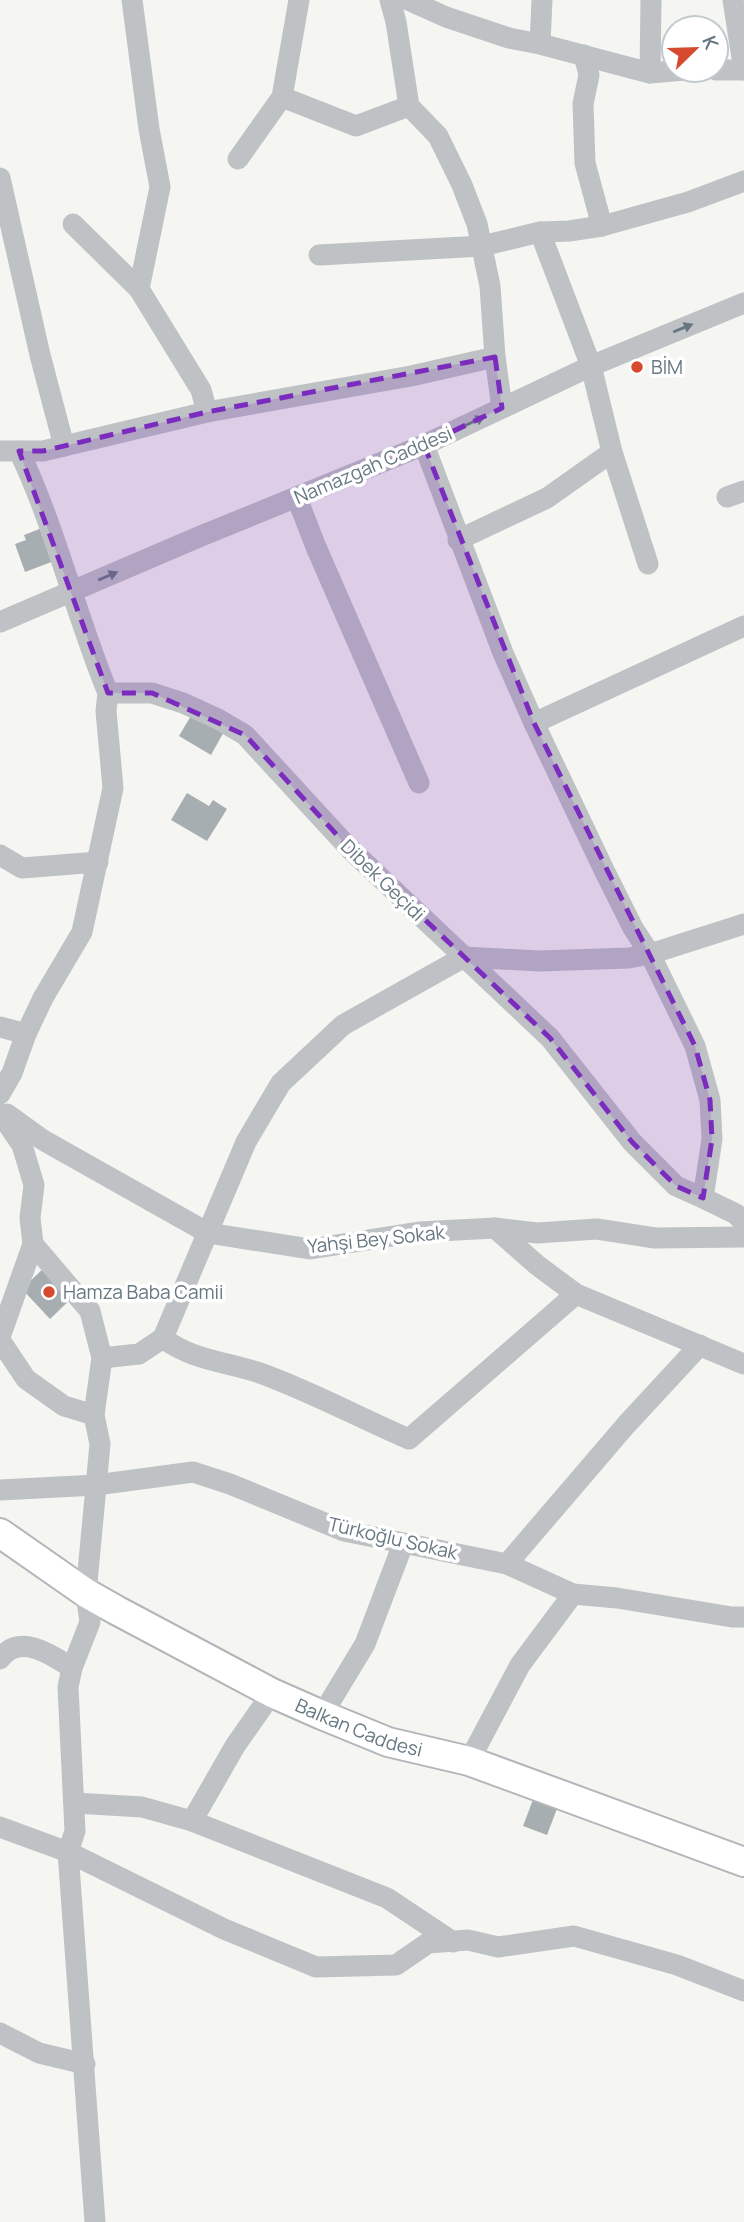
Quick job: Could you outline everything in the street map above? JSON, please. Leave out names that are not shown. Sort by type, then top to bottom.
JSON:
[{"type":"main road","name":"Balkan Caddesi","points":[[0,1534],[86,1593],[272,1693],[388,1742],[469,1761],[744,1862]]},
{"type":"street","points":[[132,0],[149,129],[160,187],[139,289]]},
{"type":"street","points":[[238,159],[282,97],[299,0]]},
{"type":"street","points":[[390,0],[409,106],[438,136],[477,224],[490,286],[502,408]]},
{"type":"street","points":[[408,0],[459,22],[509,38],[650,74],[660,73]]},
{"type":"street","points":[[540,44],[542,0]]},
{"type":"street","points":[[650,74],[651,0]]},
{"type":"street","points":[[733,0],[744,70]]},
{"type":"street","points":[[584,55],[589,75],[583,104],[585,163],[602,226]]},
{"type":"street","points":[[282,97],[356,126],[409,106]]},
{"type":"street","points":[[0,178],[40,355],[64,446]]},
{"type":"street","points":[[319,255],[482,246],[540,232],[602,226],[743,186]]},
{"type":"street","points":[[73,224],[139,289],[201,390],[207,412]]},
{"type":"street","points":[[540,232],[591,366],[612,452],[648,564]]},
{"type":"street","name":"Namazgah Caddesi","points":[[5,614],[72,591],[297,498],[424,444],[591,366],[744,303]]},
{"type":"street","points":[[10,451],[43,451],[207,412],[411,376],[495,357]]},
{"type":"street","points":[[424,444],[458,540],[534,723],[605,872],[650,954],[695,1046],[710,1100],[712,1139],[703,1198]]},
{"type":"street","points":[[0,1094],[12,1073],[43,998],[82,932],[113,788],[106,711],[108,693],[87,641],[38,491],[10,451]]},
{"type":"street","points":[[458,540],[547,498],[612,452]]},
{"type":"street","points":[[297,498],[419,783]]},
{"type":"street","points":[[534,723],[744,626]]},
{"type":"street","name":"Dibek Geçidi","points":[[108,693],[152,693],[162,696],[218,719],[245,735],[349,848],[550,1038],[632,1142],[676,1186],[736,1214],[744,1223]]},
{"type":"street","points":[[0,855],[22,869],[98,862]]},
{"type":"street","points":[[102,1357],[139,1354],[163,1338],[246,1142],[281,1083],[343,1026],[464,957],[539,961],[629,958],[650,954],[744,924]]},
{"type":"street","points":[[0,1027],[26,1034]]},
{"type":"street","points":[[0,1111],[22,1145],[34,1185],[30,1218],[33,1244],[0,1338],[26,1379],[64,1406],[94,1415]]},
{"type":"street","name":"Yahşi Bey Sokak","points":[[0,1111],[43,1140],[208,1233],[310,1249],[419,1232],[495,1228],[537,1233],[597,1229],[655,1238],[744,1238]]},
{"type":"street","points":[[495,1228],[537,1265],[576,1294],[744,1364]]},
{"type":"street","points":[[744,1238],[744,1247]]},
{"type":"street","points":[[33,1244],[90,1311],[102,1357],[94,1415],[100,1444],[86,1593],[90,1622],[72,1668],[68,1687],[75,1803],[75,1831],[68,1852],[95,2222]]},
{"type":"street","points":[[163,1338],[201,1358],[259,1373],[409,1439],[576,1294]]},
{"type":"street","points":[[507,1564],[626,1425],[700,1345]]},
{"type":"street","name":"Türkoğlu Sokak","points":[[0,1490],[96,1485],[193,1472],[230,1484],[344,1531],[507,1564],[573,1594],[744,1617]]},
{"type":"street","points":[[322,1715],[365,1644],[403,1544]]},
{"type":"street","points":[[469,1761],[520,1665],[573,1594]]},
{"type":"street","points":[[0,1658],[5,1652],[27,1646],[47,1652],[72,1668]]},
{"type":"street","points":[[192,1821],[235,1746],[272,1693]]},
{"type":"street","points":[[75,1803],[142,1807],[192,1821],[387,1898],[453,1942]]},
{"type":"street","points":[[0,1827],[68,1852],[224,1930],[316,1967],[396,1965],[428,1944],[468,1940],[498,1947],[574,1936],[677,1965],[744,1991]]},
{"type":"street","points":[[0,2033],[39,2053],[85,2064]]},
{"type":"highlighted area","points":[[495,357],[502,408],[424,445],[534,723],[695,1046],[710,1100],[712,1139],[703,1198],[676,1186],[632,1142],[550,1038],[349,848],[245,735],[152,693],[108,693],[19,451],[43,451],[207,412]]},
{"type":"building","points":[[42,528],[54,561],[25,572],[15,544],[26,540],[24,535]]},
{"type":"building","points":[[195,709],[226,728],[211,755],[179,736]]},
{"type":"building","points":[[187,793],[209,806],[213,800],[227,809],[207,841],[171,820]]},
{"type":"building","name":"Hamza Baba Camii","points":[[47,1265],[75,1295],[50,1319],[22,1289]]},
{"type":"building","points":[[537,1789],[561,1798],[547,1835],[523,1826]]},
{"type":"place","name":"BİM","points":[[637,367]]},
{"type":"place","name":"Hamza Baba Camii","points":[[49,1292]]}]
